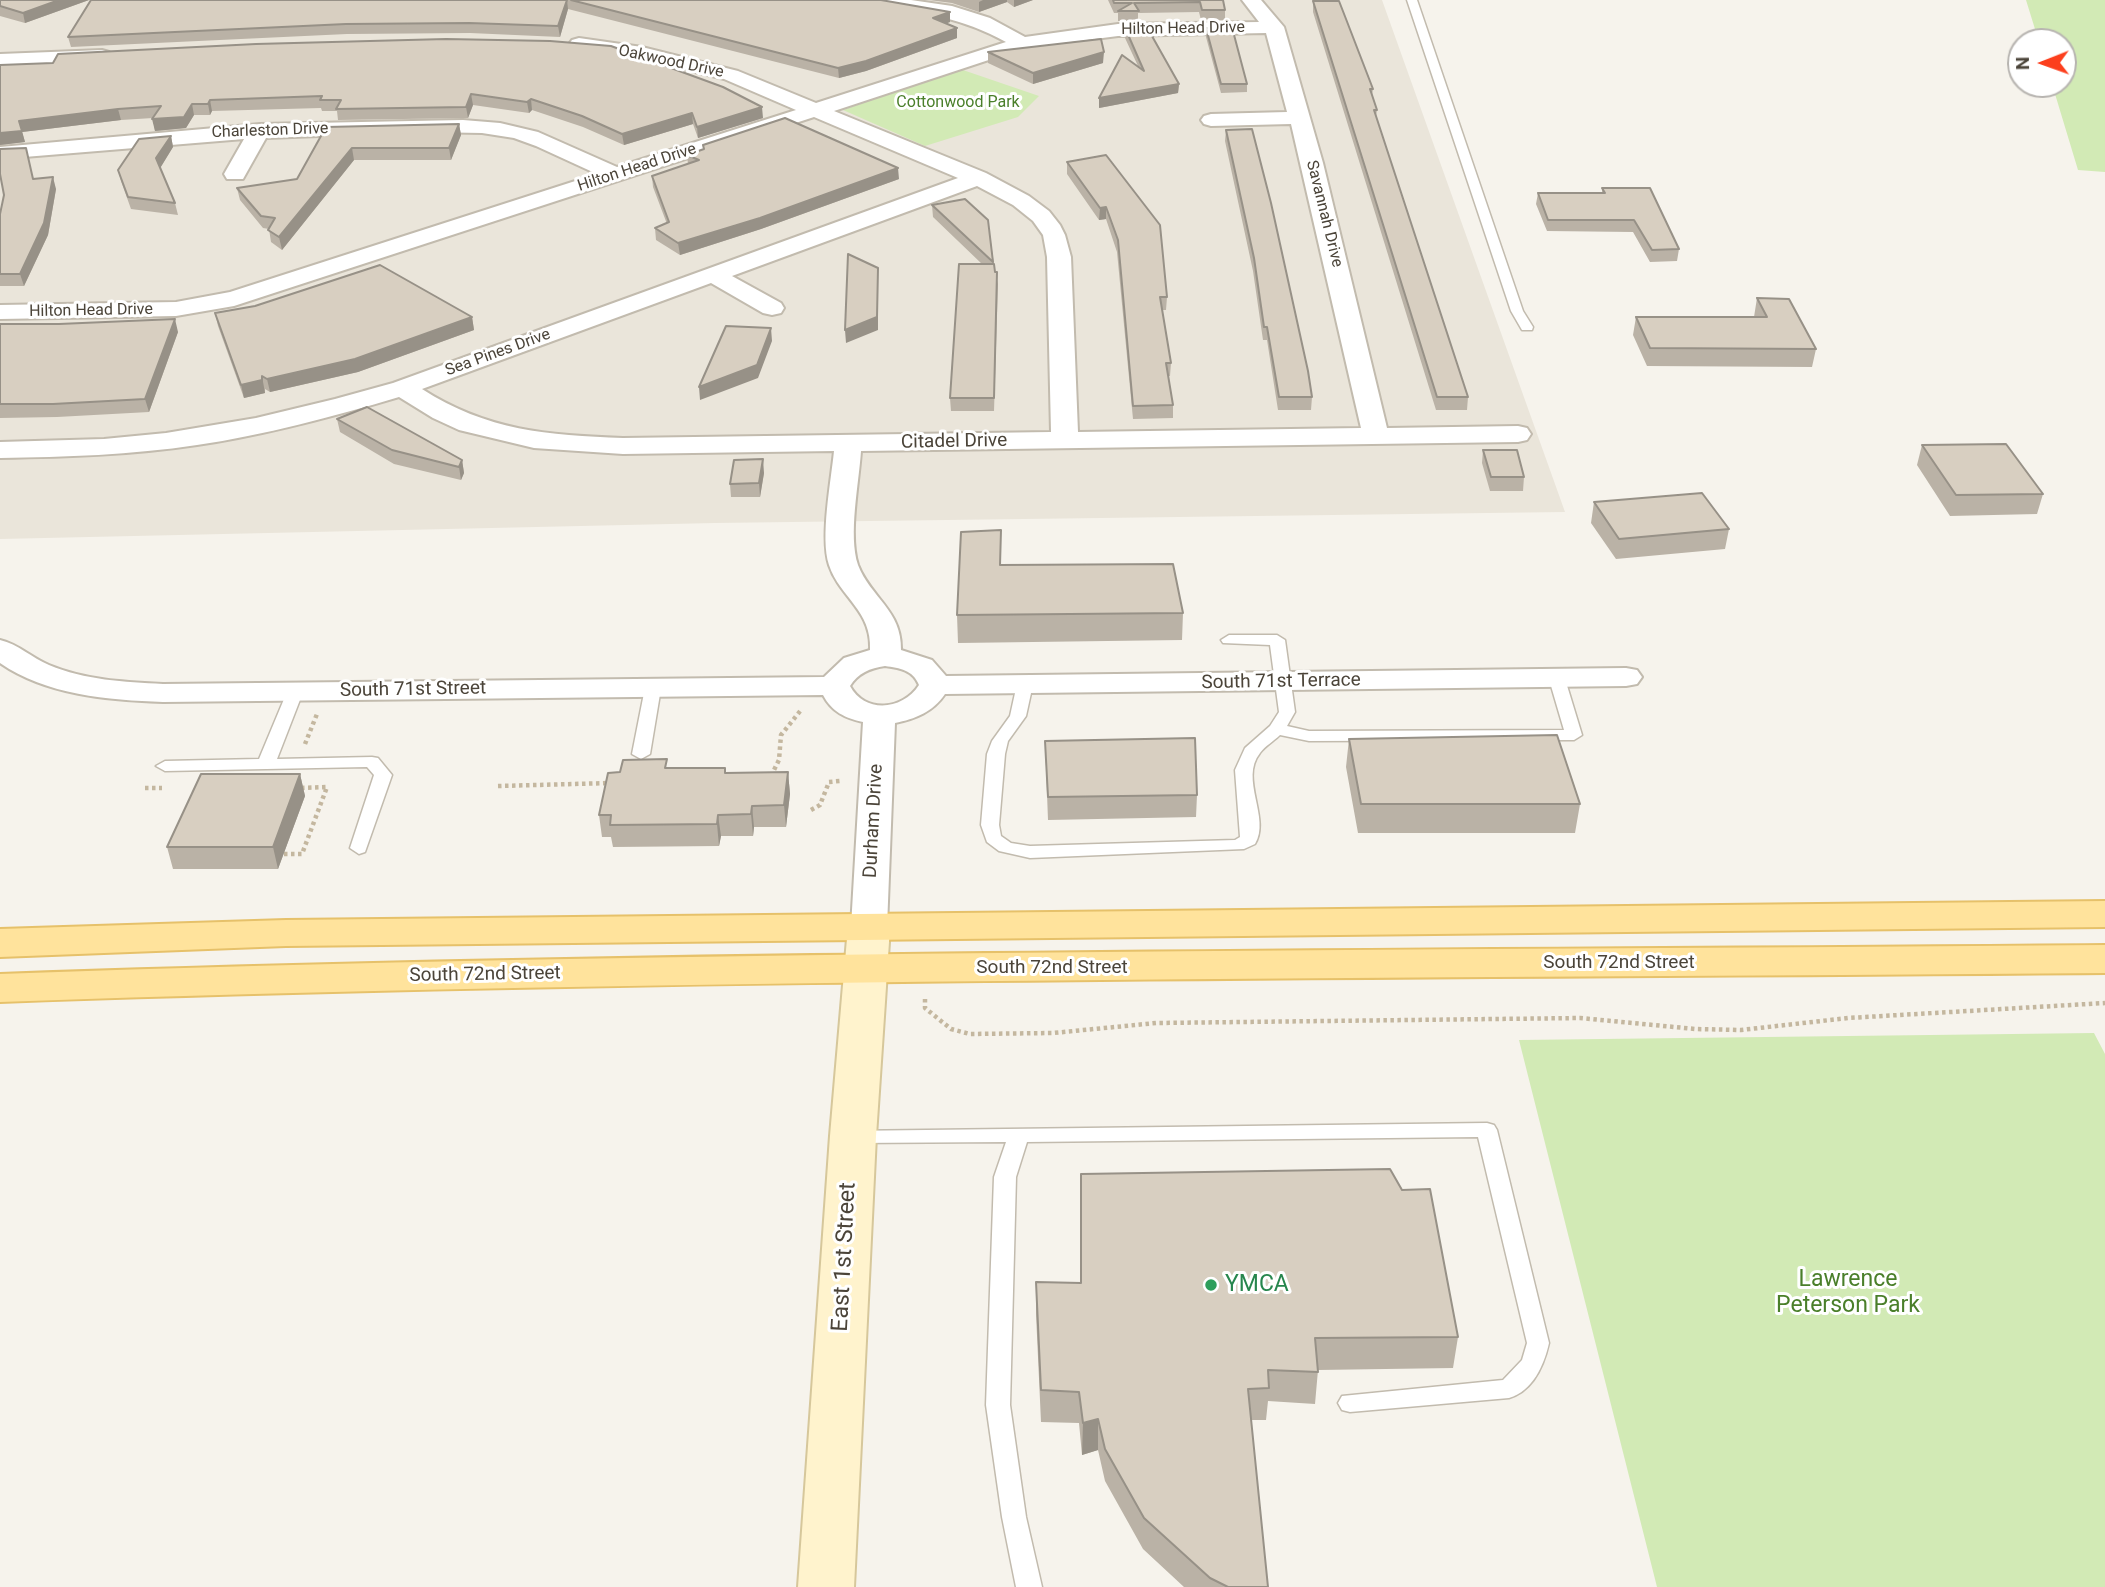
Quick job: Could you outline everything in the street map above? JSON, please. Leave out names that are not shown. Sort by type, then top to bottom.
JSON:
[{"type":"main road","name":"South 72nd Street","points":[[0,988],[222,980],[867,948],[2105,914]]},
{"type":"main road","name":"South 72nd Street","points":[[0,943],[286,933],[867,948],[2105,958]]},
{"type":"main road","name":"East 1st Street","points":[[826,1587],[867,948]]},
{"type":"street","points":[[874,0],[952,12],[983,22],[1023,43]]},
{"type":"street","name":"Savannah Drive","points":[[1251,0],[1274,27],[1299,118],[1376,436]]},
{"type":"street","name":"Hilton Head Drive","points":[[0,312],[176,309],[234,299],[1023,43],[1118,30],[1274,27]]},
{"type":"street","name":"Oakwood Drive","points":[[560,43],[642,53],[731,75],[978,178],[1009,192],[1033,210],[1053,233],[1059,257],[1065,440]]},
{"type":"street","points":[[0,60],[125,54]]},
{"type":"street","points":[[1211,120],[1299,118]]},
{"type":"street","name":"Charleston Drive","points":[[0,153],[164,136],[260,130],[453,127],[517,133],[558,147],[615,175]]},
{"type":"street","points":[[235,174],[260,130]]},
{"type":"street","name":"Sea Pines Drive","points":[[0,450],[167,442],[275,423],[402,388],[978,178]]},
{"type":"street","points":[[714,275],[772,308]]},
{"type":"street","name":"Citadel Drive","points":[[402,388],[449,416],[517,438],[560,444],[623,446],[1518,434]]},
{"type":"street","points":[[848,443],[840,545],[844,566],[886,631],[885,657]]},
{"type":"street","name":"South 71st Street","points":[[0,649],[36,672],[99,688],[163,693],[307,699],[653,688],[834,686]]},
{"type":"street","points":[[885,657],[904,659],[921,665],[931,673],[935,685],[931,696],[921,704],[901,712],[879,714],[851,708],[837,698],[834,686],[841,673],[853,664],[885,657]]},
{"type":"street","name":"South 71st Terrace","points":[[935,685],[1626,677]]},
{"type":"street","name":"Durham Drive","points":[[867,948],[879,714]]},
{"type":"lane","points":[[1412,0],[1517,311],[1527,327]]},
{"type":"lane","points":[[1025,684],[1018,716],[1000,741],[996,754],[990,825],[993,838],[1005,847],[1030,852],[1238,845],[1249,839],[1244,770],[1251,752],[1277,729],[1287,712],[1277,640],[1229,640]]},
{"type":"lane","points":[[1277,729],[1309,736],[1574,734],[1557,679]]},
{"type":"lane","points":[[641,754],[653,688]]},
{"type":"lane","points":[[266,764],[307,699]]},
{"type":"lane","points":[[165,766],[372,762],[383,775],[359,848]]},
{"type":"lane","points":[[853,1136],[1486,1130],[1538,1343],[1534,1364],[1509,1389],[1350,1403]]},
{"type":"lane","points":[[1019,1134],[1005,1177],[998,1405],[1014,1517],[1029,1587]]},
{"type":"path","points":[[305,744],[307,699]]},
{"type":"path","points":[[770,782],[779,760],[781,736],[802,710]]},
{"type":"path","points":[[811,810],[820,805],[829,782],[840,781]]},
{"type":"path","points":[[498,786],[622,783]]},
{"type":"path","points":[[284,854],[302,853],[327,787],[289,788]]},
{"type":"path","points":[[925,999],[925,1007],[951,1028],[970,1034],[1053,1033],[1156,1023],[1580,1018],[1695,1029],[1741,1030],[1848,1018],[2105,1003]]},
{"type":"shaded area","points":[[0,0],[1382,0],[1565,512],[715,523],[0,539]]},
{"type":"green space","points":[[2026,0],[2105,0],[2105,172],[2078,170],[2056,98],[2077,98],[2077,28],[2035,28]]},
{"type":"green space","name":"Cottonwood Park","points":[[960,69],[1039,96],[1018,117],[925,146],[843,110]]},
{"type":"green space","name":"Lawrence Peterson Park","points":[[2094,1033],[2105,1054],[2105,1587],[1657,1587],[1519,1040]]},
{"type":"building","points":[[0,0],[59,0],[23,13],[0,6]]},
{"type":"building","points":[[91,0],[567,0],[558,26],[469,23],[346,24],[68,37]]},
{"type":"building","points":[[571,0],[881,0],[950,12],[933,18],[957,28],[866,61],[838,68]]},
{"type":"building","points":[[1113,0],[1223,0],[1225,10],[1202,10],[1200,2],[1134,3],[1139,11],[1118,11],[1132,3],[1114,3]]},
{"type":"building","points":[[1313,1],[1339,1],[1373,89],[1370,89],[1377,110],[1374,110],[1468,397],[1437,397]]},
{"type":"building","points":[[1206,28],[1230,28],[1233,31],[1247,84],[1221,84]]},
{"type":"building","points":[[1148,29],[1179,84],[1099,98],[1122,55],[1144,71],[1126,30]]},
{"type":"building","points":[[446,39],[550,41],[611,46],[723,87],[762,107],[697,127],[692,113],[622,134],[582,116],[531,99],[527,102],[471,94],[466,107],[336,109],[341,100],[320,100],[322,96],[210,100],[208,104],[192,104],[184,117],[152,119],[161,106],[118,109],[19,121],[22,131],[0,133],[0,65],[53,63],[58,54],[256,44]]},
{"type":"building","points":[[1101,39],[1104,52],[1033,73],[988,52]]},
{"type":"building","points":[[785,118],[898,168],[760,218],[678,243],[655,228],[669,222],[652,176],[699,160],[687,155],[704,149],[703,145]]},
{"type":"building","points":[[459,124],[449,148],[352,148],[279,237],[268,230],[275,218],[261,216],[237,188],[297,179],[326,127]]},
{"type":"building","points":[[1252,129],[1271,203],[1312,397],[1279,397],[1267,327],[1264,327],[1254,258],[1226,130]]},
{"type":"building","points":[[171,136],[156,158],[175,203],[128,197],[118,170],[139,139]]},
{"type":"building","points":[[26,148],[33,179],[53,177],[44,223],[20,274],[0,274],[0,214],[4,195],[0,174],[0,149]]},
{"type":"building","points":[[1106,155],[1160,225],[1167,297],[1160,297],[1171,363],[1166,363],[1173,405],[1133,406],[1118,240],[1106,207],[1100,208],[1067,162]]},
{"type":"building","points":[[1602,188],[1650,188],[1679,249],[1652,250],[1634,220],[1548,220],[1538,193],[1605,193]]},
{"type":"building","points":[[965,199],[988,220],[993,262],[932,205]]},
{"type":"building","points":[[848,254],[878,268],[877,317],[845,330]]},
{"type":"building","points":[[959,264],[994,264],[997,272],[994,398],[950,398]]},
{"type":"building","points":[[380,265],[472,317],[355,359],[267,379],[262,376],[262,380],[241,385],[215,313],[255,306]]},
{"type":"building","points":[[1757,298],[1789,299],[1816,349],[1650,348],[1636,317],[1767,317]]},
{"type":"building","points":[[175,319],[145,399],[0,404],[0,324]]},
{"type":"building","points":[[726,326],[771,328],[757,365],[699,387]]},
{"type":"building","points":[[367,407],[462,460],[459,467],[392,450],[337,419]]},
{"type":"building","points":[[2006,444],[2043,494],[1956,495],[1922,445]]},
{"type":"building","points":[[1483,450],[1517,450],[1524,477],[1491,477]]},
{"type":"building","points":[[763,459],[759,483],[730,484],[734,460]]},
{"type":"building","points":[[1702,493],[1729,529],[1619,539],[1594,502]]},
{"type":"building","points":[[1001,530],[1000,565],[1173,564],[1183,613],[957,615],[961,532]]},
{"type":"building","points":[[1557,735],[1580,804],[1361,804],[1349,739]]},
{"type":"building","points":[[1195,738],[1197,795],[1048,797],[1045,741]]},
{"type":"building","points":[[667,759],[665,768],[725,768],[725,773],[788,772],[784,805],[752,806],[751,814],[718,815],[717,824],[610,825],[611,815],[599,815],[608,773],[620,772],[623,760]]},
{"type":"building","points":[[201,774],[300,774],[273,847],[167,847]]},
{"type":"building","points":[[1390,1169],[1402,1190],[1430,1189],[1458,1337],[1315,1338],[1318,1372],[1268,1370],[1269,1388],[1248,1389],[1268,1587],[1228,1587],[1210,1578],[1144,1518],[1105,1449],[1098,1419],[1083,1423],[1079,1392],[1041,1390],[1036,1282],[1081,1283],[1081,1174]]},
{"type":"place","name":"YMCA","points":[[1211,1285]]}]
